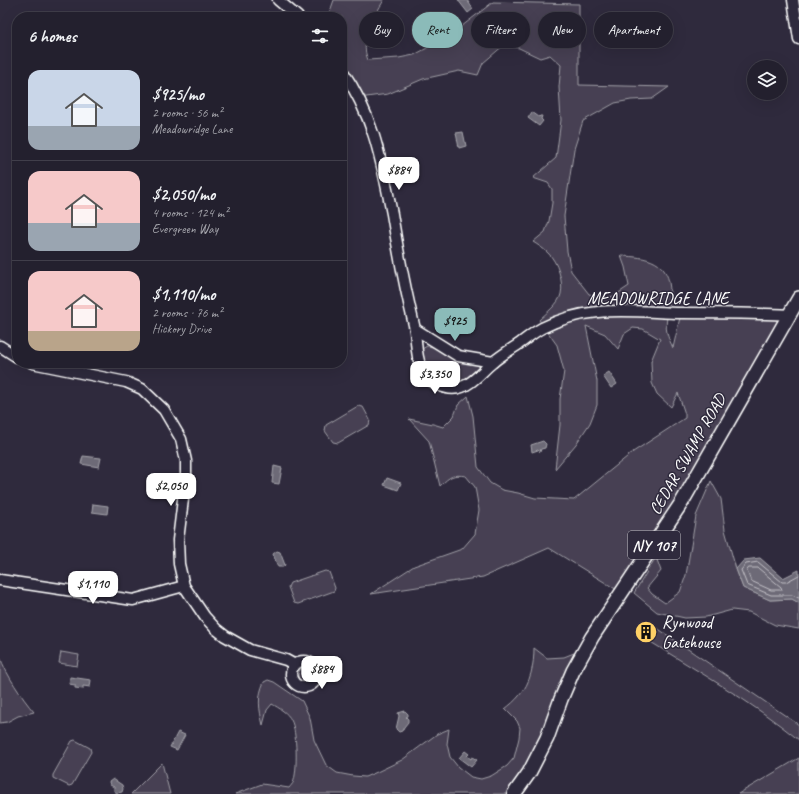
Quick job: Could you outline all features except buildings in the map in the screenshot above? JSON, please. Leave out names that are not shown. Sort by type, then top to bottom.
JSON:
[{"type":"main road","name":"CEDAR SWAMP ROAD","points":[[514,794],[529,773],[547,738],[573,671],[592,637],[682,502],[799,298]]},
{"type":"street","points":[[278,0],[292,12]]},
{"type":"street","points":[[793,0],[799,39]]},
{"type":"street","name":"MEADOWRIDGE LANE","points":[[347,78],[356,91],[367,115],[379,148],[405,288],[415,329],[418,356],[421,367],[426,376],[439,385],[449,388],[460,388],[470,384],[493,362],[541,328],[560,320],[584,313],[599,311],[789,315]]},
{"type":"street","points":[[415,329],[458,356],[493,362]]},
{"type":"street","points":[[0,346],[12,354]]},
{"type":"street","points":[[57,368],[126,382],[142,389],[164,410],[181,439],[186,462],[186,475],[178,540],[179,564],[184,586],[205,617],[225,636],[250,650],[286,660],[295,665]]},
{"type":"street","points":[[0,580],[133,600],[184,586]]},
{"type":"shaded area","points":[[334,0],[384,0],[377,12],[359,12],[359,48],[365,48],[368,60],[399,58],[414,55],[427,48],[463,48],[463,25],[471,19],[471,48],[500,48],[483,63],[478,75],[459,71],[423,79],[388,94],[359,98],[347,78],[347,12],[330,12]]},
{"type":"shaded area","points":[[493,2],[579,4],[579,12],[538,12],[538,48],[579,48],[579,85],[669,87],[652,99],[631,100],[615,103],[583,121],[574,149],[564,216],[567,251],[571,271],[589,294],[603,298],[614,296],[629,286],[621,256],[648,259],[655,262],[666,273],[669,282],[670,298],[666,328],[673,348],[681,313],[789,315],[622,593],[549,548],[483,577],[371,594],[414,566],[462,549],[475,534],[479,510],[475,487],[466,476],[458,475],[449,478],[440,486],[429,441],[409,419],[443,427],[454,416],[458,405],[468,396],[473,416],[478,467],[490,483],[502,490],[535,498],[574,500],[633,452],[685,418],[678,393],[671,407],[657,394],[652,383],[651,361],[660,339],[643,329],[633,328],[624,334],[618,349],[605,334],[586,326],[597,381],[597,405],[590,423],[576,444],[555,469],[560,425],[560,399],[564,371],[557,345],[539,320],[560,298],[562,284],[554,261],[545,250],[533,242],[545,232],[549,221],[552,203],[552,189],[548,183],[533,178],[556,158],[561,120],[559,87],[561,65],[550,55],[540,58],[519,48],[530,48],[530,12],[480,12]]},
{"type":"shaded area","points":[[427,346],[480,364],[481,370],[457,386],[440,383],[430,376],[423,363],[421,354],[422,349]]},
{"type":"shaded area","points":[[358,406],[363,407],[370,420],[369,425],[338,443],[333,442],[325,431],[326,425]]},
{"type":"shaded area","points":[[711,481],[721,499],[725,530],[743,588],[770,600],[792,599],[799,603],[799,629],[775,625],[749,612],[732,610],[706,617],[685,618],[657,612],[634,593],[656,557],[661,571],[647,588],[652,594],[665,603],[680,592],[686,575],[696,516]]},
{"type":"shaded area","points":[[325,571],[329,572],[335,588],[334,591],[298,604],[294,603],[288,587],[290,583]]},
{"type":"shaded area","points":[[657,628],[799,725],[799,740],[744,700],[649,641]]},
{"type":"shaded area","points":[[534,648],[547,658],[564,657],[574,653],[559,687],[531,763],[509,794],[235,794],[262,784],[289,788],[295,778],[296,741],[290,717],[272,704],[267,710],[263,725],[260,708],[260,693],[264,682],[268,680],[274,682],[302,701],[310,718],[314,740],[326,765],[337,773],[365,777],[402,760],[437,734],[449,729],[447,744],[450,757],[458,767],[471,777],[481,779],[491,776],[507,766],[514,758],[520,728],[517,721],[505,709],[523,691],[529,679]]},
{"type":"shaded area","points":[[61,652],[79,655],[77,666],[59,663]]},
{"type":"shaded area","points":[[0,657],[15,686],[34,712],[18,716],[7,722],[0,723]]},
{"type":"shaded area","points":[[305,668],[310,670],[312,675],[310,680],[305,682],[300,680],[298,675],[300,670]]},
{"type":"shaded area","points":[[75,740],[90,748],[91,752],[72,785],[69,786],[53,778],[53,775],[72,741]]},
{"type":"shaded area","points":[[799,758],[799,794],[738,794]]},
{"type":"shaded area","points":[[162,763],[170,794],[131,794]]},
{"type":"water","points":[[458,0],[467,0],[473,9],[468,13]]},
{"type":"water","points":[[532,112],[539,117],[542,116],[541,119],[543,121],[539,126],[528,118]]},
{"type":"water","points":[[463,132],[466,146],[459,148],[456,133]]},
{"type":"water","points":[[609,372],[617,384],[611,388],[603,376]]},
{"type":"water","points":[[543,441],[546,444],[545,448],[541,449],[540,452],[538,450],[532,452],[531,445]]},
{"type":"water","points":[[83,456],[101,458],[99,467],[81,464]]},
{"type":"water","points":[[274,466],[282,468],[279,484],[272,483]]},
{"type":"water","points":[[387,478],[401,483],[398,490],[384,485]]},
{"type":"water","points":[[93,504],[108,506],[107,514],[92,512]]},
{"type":"water","points":[[277,551],[280,552],[285,565],[283,567],[278,567],[273,554]]},
{"type":"water","points":[[760,558],[783,578],[799,570],[799,603],[792,599],[770,600],[743,588],[736,569],[744,560]]},
{"type":"water","points":[[70,677],[91,680],[90,687],[83,686],[83,689],[75,688],[75,685],[69,684]]},
{"type":"water","points":[[405,711],[408,714],[406,717],[408,722],[402,731],[399,732],[396,729],[399,716],[398,713]]},
{"type":"water","points":[[178,732],[185,735],[177,750],[170,747]]},
{"type":"water","points":[[465,751],[469,754],[467,756],[471,759],[472,757],[477,760],[471,767],[459,758]]},
{"type":"water","points":[[113,779],[122,785],[122,792],[117,793],[114,791],[114,787],[110,785],[109,782]]},
{"type":"place","name":"Rynwood Gatehouse","points":[[646,632]]}]
